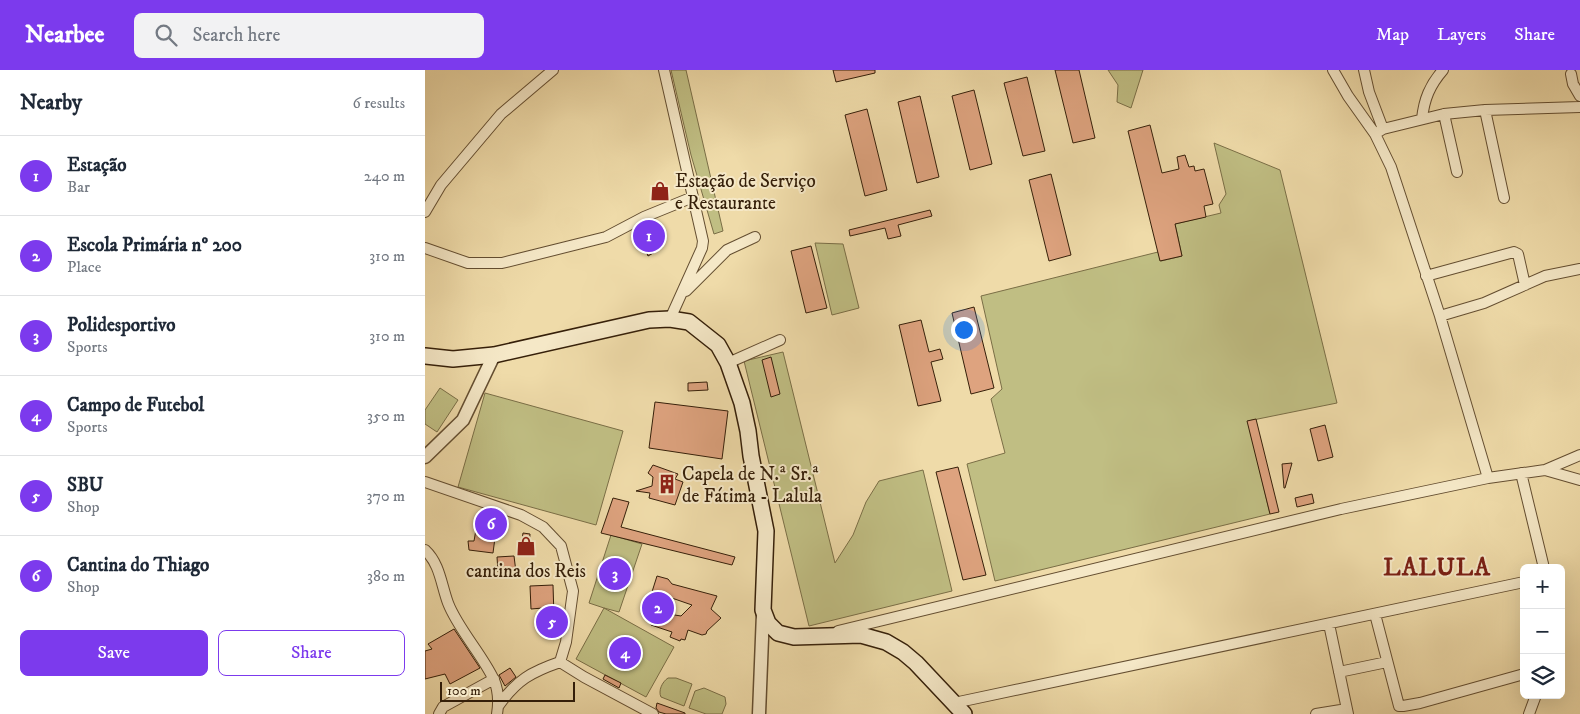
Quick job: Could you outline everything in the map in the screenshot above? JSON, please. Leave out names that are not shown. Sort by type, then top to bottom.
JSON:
[{"type":"main road","points":[[425,356],[453,359],[494,355],[649,320],[689,322],[718,345],[728,363],[742,403],[766,531],[763,610],[768,624],[778,633],[795,636],[861,636],[886,642],[903,652],[916,663],[959,709]]},
{"type":"street","points":[[425,212],[441,185],[501,114],[553,70]]},
{"type":"street","points":[[664,70],[703,241],[702,248],[670,320]]},
{"type":"street","points":[[1333,70],[1348,96],[1379,132]]},
{"type":"street","points":[[1364,70],[1379,132],[1440,316],[1488,478]]},
{"type":"street","points":[[1422,119],[1424,102],[1429,89],[1443,70]]},
{"type":"street","points":[[1569,72],[1580,80]]},
{"type":"street","points":[[1569,72],[1580,96]]},
{"type":"street","points":[[1379,132],[1444,114],[1485,110],[1580,107]]},
{"type":"street","points":[[1485,110],[1504,198]]},
{"type":"street","points":[[1444,114],[1457,172]]},
{"type":"street","points":[[425,248],[468,263],[502,263],[606,237],[644,217],[693,197]]},
{"type":"street","points":[[678,300],[697,278],[727,250],[755,237]]},
{"type":"street","points":[[1427,276],[1514,252],[1518,254],[1525,285]]},
{"type":"street","points":[[1440,316],[1484,302],[1545,276],[1580,270]]},
{"type":"street","points":[[728,363],[780,340]]},
{"type":"street","points":[[425,457],[463,420],[494,355]]},
{"type":"street","points":[[818,636],[1331,511],[1488,478],[1545,470],[1580,455]]},
{"type":"street","points":[[1545,470],[1580,480]]},
{"type":"street","points":[[1521,473],[1543,564]]},
{"type":"street","points":[[425,482],[521,515],[543,527],[561,546],[573,591],[566,642],[560,662]]},
{"type":"street","points":[[425,550],[432,557],[438,568],[449,606],[494,679],[499,696],[498,710]]},
{"type":"street","points":[[959,709],[1169,657],[1520,583]]},
{"type":"street","points":[[759,714],[763,610]]},
{"type":"street","points":[[1375,614],[1399,706],[1520,675]]},
{"type":"street","points":[[1316,714],[1348,711],[1329,624]]},
{"type":"street","points":[[498,710],[511,688],[524,677],[560,662]]},
{"type":"street","points":[[560,662],[653,714]]},
{"type":"street","points":[[1339,672],[1387,662]]},
{"type":"street","points":[[439,714],[443,707],[494,679]]},
{"type":"street","points":[[1529,714],[1535,699]]},
{"type":"shaded area","points":[[671,70],[686,70],[723,231],[714,234],[691,155]]},
{"type":"shaded area","points":[[1108,70],[1143,70],[1131,108],[1117,102],[1118,85]]},
{"type":"shaded area","points":[[1214,143],[1280,170],[1337,403],[1248,421],[1270,514],[995,581],[967,464],[1005,453],[991,399],[1002,389],[981,296],[1158,252],[1161,261],[1182,256],[1175,224],[1221,213],[1219,205],[1226,194]]},
{"type":"shaded area","points":[[815,243],[843,244],[859,308],[832,315]]},
{"type":"shaded area","points":[[783,352],[835,563],[853,535],[866,502],[879,481],[923,470],[952,591],[809,626],[744,361]]},
{"type":"shaded area","points":[[440,388],[458,400],[437,432],[425,424],[425,410]]},
{"type":"shaded area","points":[[485,393],[623,431],[596,525],[458,487]]},
{"type":"shaded area","points":[[611,535],[642,544],[619,612],[589,603]]},
{"type":"shaded area","points":[[604,608],[674,647],[646,697],[576,659]]},
{"type":"shaded area","points":[[668,678],[676,678],[692,684],[684,706],[661,697],[661,687]]},
{"type":"shaded area","points":[[704,688],[725,697],[726,704],[722,714],[706,714],[689,708],[695,691]]},
{"type":"building","points":[[833,70],[875,70],[875,73],[836,82]]},
{"type":"building","points":[[1055,70],[1079,70],[1095,138],[1073,143]]},
{"type":"building","points":[[1027,77],[1045,151],[1023,156],[1004,83]]},
{"type":"building","points":[[974,90],[992,164],[970,170],[952,96]]},
{"type":"building","points":[[920,96],[939,177],[917,183],[898,102]]},
{"type":"building","points":[[867,109],[887,190],[865,196],[845,115]]},
{"type":"building","points":[[1150,125],[1162,173],[1179,169],[1177,157],[1185,155],[1189,167],[1194,166],[1195,171],[1204,169],[1213,204],[1204,206],[1206,217],[1175,224],[1182,256],[1160,261],[1128,131]]},
{"type":"building","points":[[1051,174],[1071,255],[1049,261],[1029,180]]},
{"type":"building","points":[[930,210],[932,216],[898,225],[901,236],[888,239],[885,228],[850,236],[849,230]]},
{"type":"building","points":[[653,221],[662,248],[648,256],[637,228]]},
{"type":"building","points":[[811,246],[827,308],[806,313],[791,251]]},
{"type":"building","points":[[974,307],[994,388],[971,394],[952,313]]},
{"type":"building","points":[[921,320],[929,352],[940,349],[943,359],[931,362],[941,401],[918,406],[899,325]]},
{"type":"building","points":[[771,357],[780,394],[771,397],[762,360]]},
{"type":"building","points":[[707,382],[708,390],[688,391],[688,383]]},
{"type":"building","points":[[655,402],[728,411],[722,459],[649,448]]},
{"type":"building","points":[[1256,419],[1279,512],[1270,514],[1247,421]]},
{"type":"building","points":[[1325,425],[1333,457],[1318,461],[1310,429]]},
{"type":"building","points":[[1292,463],[1285,488],[1284,488],[1282,464]]},
{"type":"building","name":"Capela de N.ª Sr.ª de Fátima - Lalula","points":[[653,465],[678,474],[675,479],[683,482],[675,505],[649,498],[650,493],[636,491],[652,486],[653,477],[648,473]]},
{"type":"building","points":[[958,467],[986,575],[963,580],[936,472]]},
{"type":"building","points":[[1312,494],[1314,503],[1297,507],[1295,498]]},
{"type":"building","points":[[613,498],[629,502],[621,527],[735,557],[732,565],[601,533]]},
{"type":"building","points":[[477,524],[496,530],[493,553],[469,550],[468,541],[474,541]]},
{"type":"building","points":[[523,533],[530,534],[529,550],[521,547]]},
{"type":"building","points":[[514,556],[516,572],[498,572],[497,557]]},
{"type":"building","points":[[657,576],[668,579],[672,584],[717,596],[711,609],[721,618],[706,634],[702,635],[688,630],[685,640],[681,639],[680,641],[670,637],[672,632],[651,625],[657,597],[651,595]],"holes":[[[666,596],[692,605],[681,616],[662,613]]]},
{"type":"building","points":[[553,585],[554,617],[560,616],[561,625],[544,628],[543,608],[531,609],[530,586]]},
{"type":"building","points":[[454,629],[480,668],[450,684],[445,674],[425,679],[425,651],[432,649],[428,644]]},
{"type":"building","points":[[510,668],[516,677],[505,686],[499,675]]},
{"type":"building","points":[[605,675],[621,683],[619,688],[603,679]]},
{"type":"building","points":[[657,703],[685,714],[659,712],[656,708]]},
{"type":"place","name":"Estação de Serviço e Restaurante","points":[[660,191]]},
{"type":"place","name":"Estação","points":[[649,236]]},
{"type":"place","name":"Capela de N.ª Sr.ª de Fátima - Lalula","points":[[667,484]]},
{"type":"place","name":"Cantina do Thiago","points":[[491,524]]},
{"type":"place","name":"cantina dos Reis","points":[[526,546]]},
{"type":"place","name":"Polidesportivo","points":[[615,574]]},
{"type":"place","name":"Escola Primária nº 200","points":[[658,608]]},
{"type":"place","name":"SBU","points":[[552,622]]},
{"type":"place","name":"Campo de Futebol","points":[[625,653]]},
{"type":"district","name":"LALULA","points":[[1437,567]]}]
